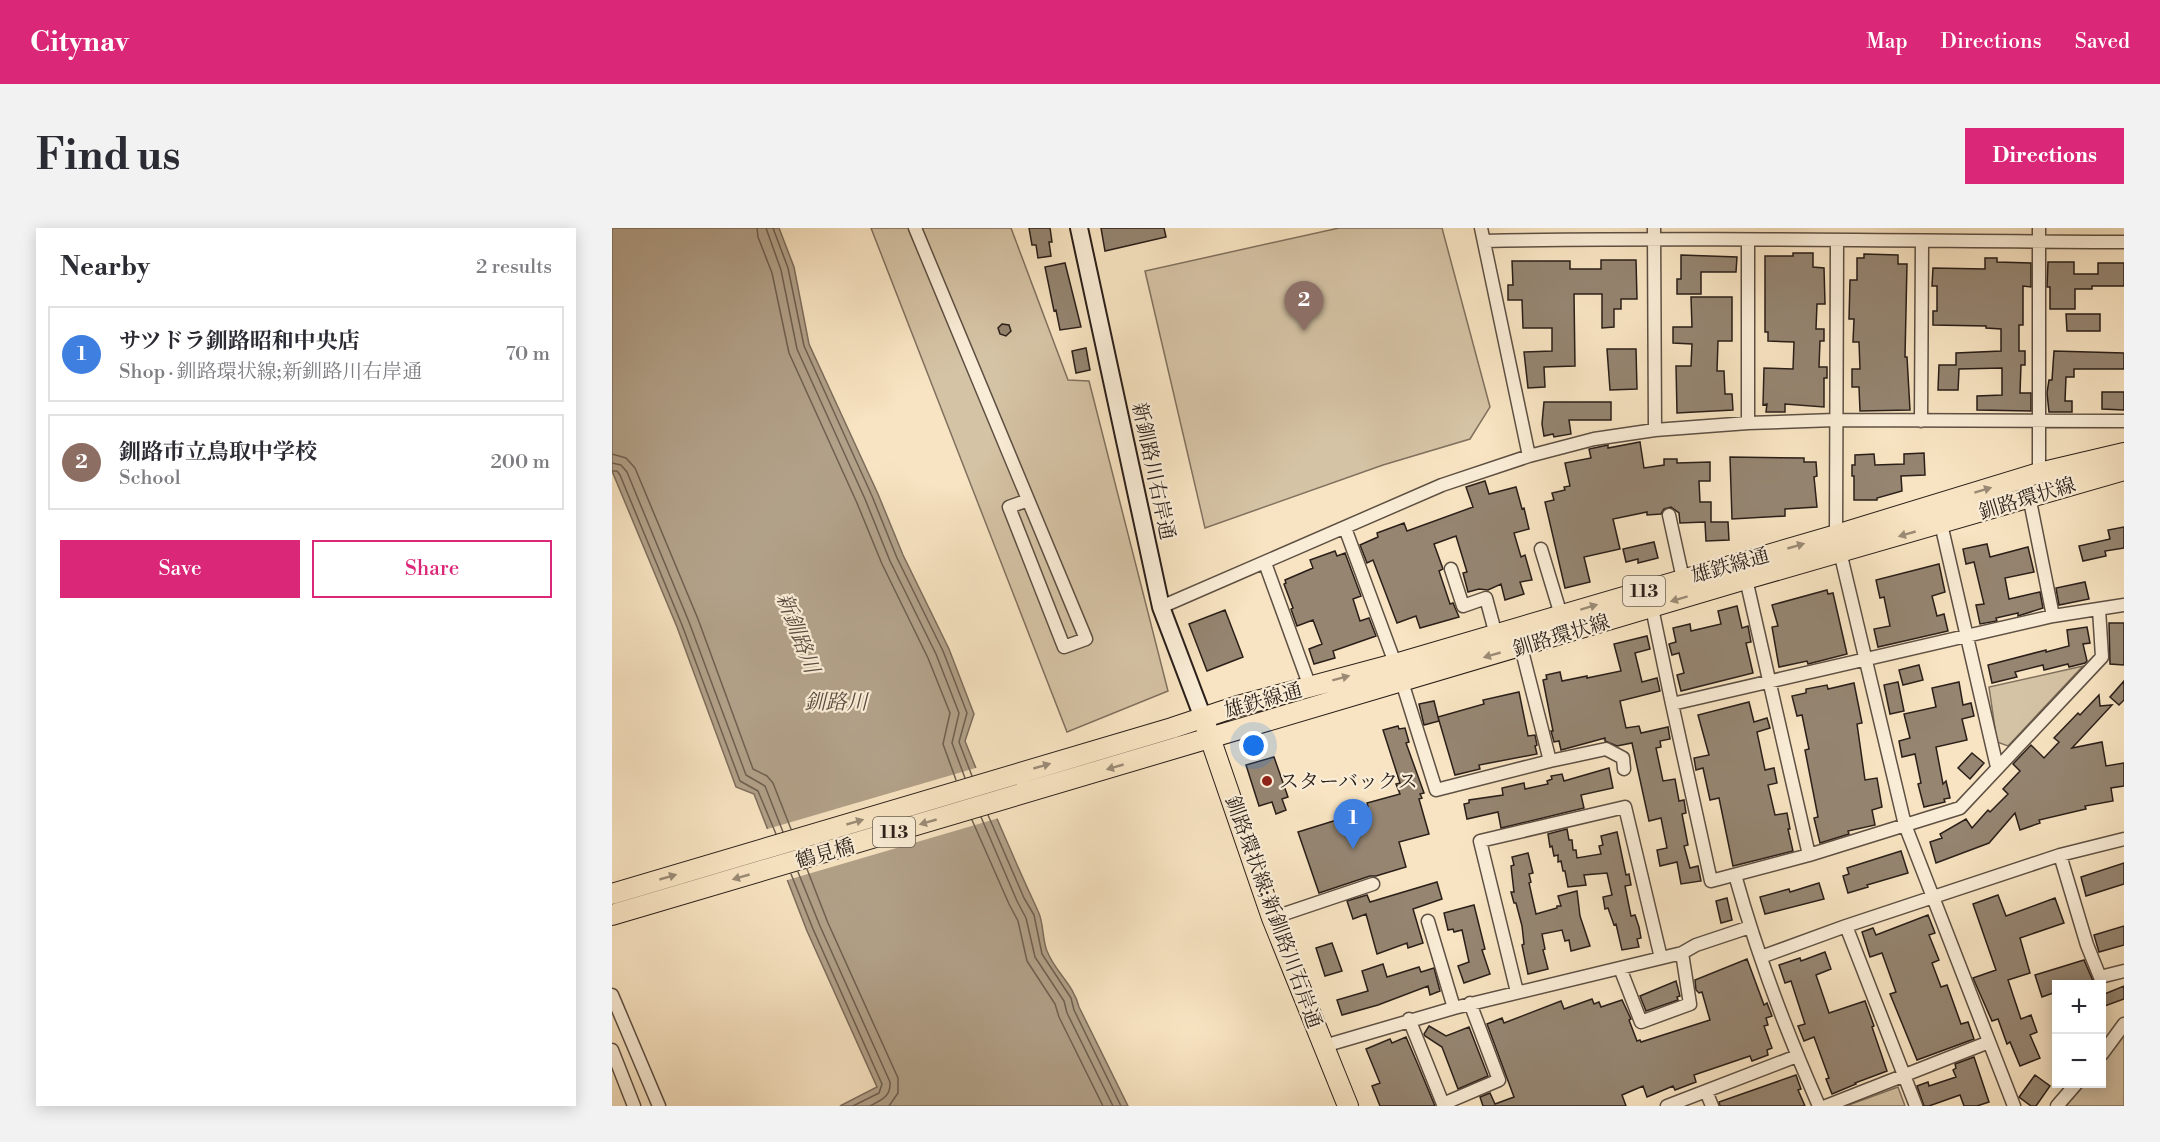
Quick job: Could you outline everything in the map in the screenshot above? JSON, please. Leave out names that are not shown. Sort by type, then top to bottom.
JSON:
[{"type":"main road","name":"雄鉄線通","points":[[1164,730],[1238,706],[1310,687],[1399,673],[1496,635],[1561,615],[1683,579],[1838,544],[2039,473],[2124,453]]},
{"type":"main road","name":"釧路環状線","points":[[1172,750],[1211,739],[1399,673],[1521,647],[1746,579],[1838,544],[1941,524],[2029,496],[2124,470]]},
{"type":"main road","name":"釧路環状線;新釧路川右岸通","points":[[1203,718],[1272,918],[1348,1106]]},
{"type":"main road","name":"鶴見橋","points":[[612,894],[1164,730]]},
{"type":"main road","name":"鶴見橋","points":[[615,915],[1172,750]]},
{"type":"street","points":[[915,228],[1029,500],[1086,639],[1064,647],[1009,507],[1029,500]]},
{"type":"street","name":"新釧路川右岸通","points":[[1079,228],[1161,607],[1203,718]]},
{"type":"street","points":[[2039,228],[2039,473]]},
{"type":"street","points":[[1529,456],[1483,234],[1654,233],[1748,240],[1806,234],[1837,240],[2124,242]]},
{"type":"street","points":[[1654,233],[1655,430]]},
{"type":"street","points":[[1748,240],[1748,423]]},
{"type":"street","points":[[1837,240],[1835,420],[1838,544],[1905,825],[2014,1106]]},
{"type":"street","points":[[1921,421],[1922,242]]},
{"type":"street","points":[[1161,607],[1442,485],[1529,456],[1594,439],[1655,430],[1748,423],[1835,420],[2124,421]]},
{"type":"street","points":[[2029,496],[2053,616]]},
{"type":"street","points":[[1669,515],[1683,579]]},
{"type":"street","points":[[1941,524],[1997,767]]},
{"type":"street","points":[[1345,528],[1399,673],[1436,790],[1606,749],[1623,758],[1624,769]]},
{"type":"street","points":[[1541,549],[1561,615]]},
{"type":"street","points":[[1265,562],[1310,687]]},
{"type":"street","points":[[1451,569],[1463,606],[1486,598],[1496,635]]},
{"type":"street","points":[[1746,579],[1809,855]]},
{"type":"street","points":[[1672,704],[2053,616],[2124,605]]},
{"type":"street","points":[[1652,608],[1711,881],[1809,855],[1960,808],[2102,657],[2099,609]]},
{"type":"street","points":[[1521,647],[1550,761]]},
{"type":"street","points":[[1517,992],[1480,842],[1625,807],[1662,958]]},
{"type":"street","points":[[1761,957],[1846,926],[2060,855],[2124,839]]},
{"type":"street","points":[[2060,855],[2087,945],[2100,976],[2124,970]]},
{"type":"street","points":[[1735,875],[1750,927],[1797,1056],[1819,1106]]},
{"type":"street","points":[[1272,918],[1373,884]]},
{"type":"street","points":[[1428,921],[1454,1008]]},
{"type":"street","points":[[1846,926],[1916,1106]]},
{"type":"street","points":[[1324,1046],[1409,1019],[1470,1003],[1682,953],[1696,945],[1750,927]]},
{"type":"street","points":[[1620,968],[1641,1023],[1690,1004],[1682,953]]},
{"type":"street","points":[[612,995],[658,1106]]},
{"type":"street","points":[[1409,1019],[1443,1104],[1499,1080],[1470,1003]]},
{"type":"street","points":[[2106,1049],[2124,1024]]},
{"type":"street","points":[[1826,1106],[1989,1042]]},
{"type":"street","points":[[612,1050],[634,1106]]},
{"type":"street","points":[[1667,1106],[1797,1056]]},
{"type":"street","points":[[2056,1106],[2072,1088]]},
{"type":"street","points":[[1706,1091],[1712,1106]]},
{"type":"shaded area","points":[[871,228],[1011,228],[1068,380],[1089,381],[1168,691],[1067,732]]},
{"type":"shaded area","points":[[1339,228],[1442,228],[1490,407],[1470,439],[1383,465],[1205,528],[1145,271]]},
{"type":"shaded area","points":[[2083,666],[2008,746],[1997,742],[1989,687]]},
{"type":"shaded area","points":[[2124,1036],[2124,1106],[2066,1106],[2082,1088],[2106,1088],[2106,1059]]},
{"type":"shaded area","points":[[1898,1087],[1905,1106],[1846,1106]]},
{"type":"water","name":"釧路川","points":[[612,228],[779,228],[794,267],[809,344],[878,494],[903,555],[949,649],[974,714],[965,741],[1040,916],[1050,959],[1077,999],[1128,1106],[840,1106],[877,1087],[807,931],[754,794],[736,787],[677,627],[612,471]]},
{"type":"pier","points":[[979,767],[999,818],[784,881],[764,830]]},
{"type":"building","points":[[1029,228],[1050,228],[1051,256],[1038,258],[1036,245],[1032,245]]},
{"type":"building","points":[[1101,228],[1164,228],[1166,237],[1105,251]]},
{"type":"building","points":[[1793,253],[1813,253],[1813,267],[1824,268],[1825,304],[1817,304],[1816,329],[1824,329],[1824,341],[1820,341],[1819,367],[1827,367],[1827,378],[1824,378],[1824,407],[1785,404],[1785,412],[1766,412],[1767,404],[1763,405],[1764,368],[1793,369],[1794,342],[1768,341],[1768,332],[1765,332],[1765,256],[1793,256]]},
{"type":"building","points":[[1864,254],[1898,255],[1898,264],[1907,264],[1905,357],[1907,357],[1910,410],[1860,411],[1859,387],[1852,387],[1852,369],[1860,369],[1859,342],[1853,342],[1854,319],[1849,319],[1850,280],[1857,280],[1857,258],[1864,258]]},
{"type":"building","points":[[1681,255],[1737,257],[1736,272],[1701,272],[1701,294],[1677,294],[1677,279],[1681,279]]},
{"type":"building","points":[[1985,258],[1997,258],[1997,262],[2031,263],[2031,287],[2023,286],[2023,325],[2019,325],[2019,351],[2025,351],[2025,365],[2021,365],[2020,393],[2031,393],[2031,411],[1977,410],[1977,396],[2002,395],[2002,368],[1959,369],[1958,390],[1938,390],[1939,365],[1956,365],[1956,353],[2001,351],[2001,329],[1986,328],[1986,326],[1933,325],[1933,311],[1937,311],[1937,286],[1932,286],[1933,268],[1985,269]]},
{"type":"building","points":[[1601,260],[1636,260],[1637,299],[1621,299],[1621,309],[1614,309],[1614,327],[1602,328],[1602,294],[1574,294],[1575,366],[1544,367],[1545,387],[1528,388],[1524,352],[1552,351],[1552,328],[1523,328],[1522,300],[1508,300],[1508,285],[1513,285],[1512,261],[1570,261],[1570,269],[1601,269]]},
{"type":"building","points":[[2048,262],[2074,262],[2074,274],[2098,274],[2098,263],[2124,263],[2124,286],[2092,286],[2092,289],[2075,289],[2075,309],[2050,309],[2050,287],[2047,287]]},
{"type":"building","points":[[1065,263],[1081,327],[1060,330],[1045,267]]},
{"type":"building","points":[[1691,297],[1732,297],[1732,341],[1718,341],[1717,371],[1724,371],[1725,394],[1732,394],[1733,410],[1677,413],[1676,366],[1691,366],[1692,344],[1673,343],[1673,327],[1692,327]]},
{"type":"building","points":[[2066,314],[2100,314],[2100,331],[2067,331]]},
{"type":"building","points":[[1002,324],[1009,325],[1011,331],[1006,336],[1000,334],[998,328]]},
{"type":"building","points":[[1086,348],[1090,370],[1076,373],[1072,351]]},
{"type":"building","points":[[1607,349],[1636,349],[1637,389],[1610,390]]},
{"type":"building","points":[[2054,351],[2124,353],[2124,369],[2074,369],[2074,377],[2066,377],[2065,401],[2072,401],[2072,412],[2049,412],[2047,393],[2049,380],[2052,380]]},
{"type":"building","points":[[2102,392],[2124,392],[2124,410],[2102,409]]},
{"type":"building","points":[[1544,402],[1611,402],[1611,420],[1569,420],[1571,434],[1544,436],[1542,424]]},
{"type":"building","points":[[1640,442],[1644,468],[1664,465],[1664,459],[1677,459],[1677,463],[1710,462],[1710,481],[1699,481],[1700,502],[1711,502],[1711,522],[1728,522],[1729,540],[1706,541],[1705,522],[1680,523],[1679,513],[1671,507],[1664,509],[1661,514],[1647,515],[1647,512],[1613,519],[1620,549],[1584,557],[1590,582],[1565,588],[1545,502],[1554,500],[1552,493],[1565,490],[1564,487],[1570,486],[1565,463],[1591,458],[1589,449]]},
{"type":"building","points":[[1924,453],[1925,475],[1901,476],[1902,491],[1877,498],[1877,500],[1854,500],[1852,465],[1855,465],[1855,455],[1874,454],[1875,465],[1904,464],[1904,454]]},
{"type":"building","points":[[1730,457],[1804,458],[1804,462],[1816,462],[1817,476],[1814,477],[1817,507],[1785,509],[1785,516],[1732,519]]},
{"type":"building","points":[[1485,481],[1489,494],[1516,487],[1522,509],[1524,508],[1529,529],[1514,533],[1521,557],[1525,555],[1532,580],[1520,582],[1524,594],[1505,600],[1501,584],[1488,590],[1479,589],[1468,592],[1463,573],[1467,572],[1456,536],[1434,544],[1443,569],[1439,571],[1450,604],[1453,603],[1459,617],[1420,628],[1416,616],[1397,623],[1373,560],[1367,563],[1360,545],[1378,537],[1377,533],[1404,523],[1407,531],[1473,507],[1466,487]]},
{"type":"building","points":[[2124,527],[2124,548],[2105,551],[2106,556],[2083,561],[2079,546],[2110,539],[2108,530]]},
{"type":"building","points":[[1654,542],[1658,558],[1638,563],[1638,559],[1626,562],[1623,549]]},
{"type":"building","points":[[1987,544],[1990,557],[2028,547],[2034,572],[2005,578],[2009,599],[2040,592],[2043,608],[2018,616],[2018,613],[1996,618],[1997,621],[1980,624],[1976,605],[1984,604],[1974,562],[1966,564],[1963,549]]},
{"type":"building","points":[[1335,551],[1337,556],[1345,553],[1361,596],[1353,599],[1360,621],[1369,618],[1376,636],[1333,651],[1335,658],[1314,664],[1309,649],[1322,644],[1313,620],[1297,626],[1284,584],[1285,580],[1313,568],[1310,560]]},
{"type":"building","points":[[1939,564],[1945,592],[1932,596],[1937,616],[1944,614],[1948,631],[1878,647],[1874,629],[1890,626],[1884,597],[1880,598],[1876,580]]},
{"type":"building","points":[[2085,582],[2089,599],[2059,605],[2056,588]]},
{"type":"building","points":[[1827,590],[1828,594],[1833,593],[1847,654],[1808,664],[1807,661],[1779,667],[1772,627],[1778,626],[1772,605]]},
{"type":"building","points":[[1737,606],[1742,628],[1748,626],[1751,642],[1746,643],[1753,673],[1681,691],[1677,675],[1684,673],[1679,653],[1672,655],[1669,644],[1676,642],[1673,628],[1690,624],[1691,631],[1721,624],[1718,611]]},
{"type":"building","points":[[1225,610],[1243,657],[1207,671],[1189,624]]},
{"type":"building","points":[[2109,623],[2124,623],[2124,665],[2110,664]]},
{"type":"building","points":[[2087,627],[2090,643],[2083,644],[2087,661],[2085,663],[2069,667],[2068,664],[2044,670],[2043,665],[2015,672],[2017,677],[1992,683],[1988,665],[2069,646],[2067,630]]},
{"type":"building","points":[[1647,636],[1650,649],[1635,653],[1642,682],[1657,678],[1660,691],[1620,701],[1626,728],[1639,726],[1641,733],[1668,727],[1670,739],[1660,741],[1661,747],[1656,748],[1663,781],[1675,779],[1679,801],[1684,800],[1686,813],[1682,814],[1688,845],[1684,846],[1690,868],[1698,866],[1701,881],[1681,884],[1677,862],[1660,866],[1657,850],[1667,848],[1661,818],[1649,821],[1632,743],[1617,746],[1605,741],[1605,738],[1561,750],[1559,741],[1554,742],[1551,731],[1553,731],[1543,680],[1547,679],[1546,675],[1560,672],[1562,681],[1621,671],[1614,644]]},
{"type":"building","points":[[1919,665],[1923,680],[1903,685],[1899,670]]},
{"type":"building","points":[[2124,681],[2124,700],[2119,705],[2110,697]]},
{"type":"building","points":[[1898,682],[1904,711],[1890,714],[1884,685]]},
{"type":"building","points":[[1959,682],[1963,705],[1971,703],[1974,716],[1962,719],[1967,740],[1936,747],[1943,784],[1946,781],[1950,798],[1944,799],[1945,802],[1924,807],[1918,784],[1921,783],[1915,754],[1902,757],[1899,741],[1910,738],[1904,714],[1936,707],[1932,688]]},
{"type":"building","points":[[1854,683],[1862,723],[1857,724],[1865,780],[1877,778],[1882,807],[1872,810],[1875,825],[1848,831],[1849,834],[1820,843],[1814,818],[1818,817],[1805,750],[1809,749],[1802,715],[1797,716],[1792,696],[1806,693],[1806,689],[1827,685],[1828,689]]},
{"type":"building","points":[[1519,692],[1528,736],[1535,735],[1537,754],[1479,765],[1480,769],[1455,775],[1438,717],[1484,704],[1483,700]]},
{"type":"building","points":[[2099,695],[2100,706],[2112,705],[2072,748],[2102,742],[2106,766],[2124,763],[2124,786],[2111,788],[2113,801],[2085,806],[2086,809],[2039,820],[2040,823],[2020,830],[2015,813],[1989,843],[1936,863],[1930,842],[1942,838],[1940,834],[1966,819],[1972,828],[1988,810],[1990,812],[2008,794],[2003,789],[2020,771],[2013,764],[2031,745],[2044,758],[2059,742],[2054,738]]},
{"type":"building","points":[[1434,701],[1439,721],[1424,725],[1419,704]]},
{"type":"building","points":[[1749,702],[1754,722],[1767,718],[1770,728],[1757,732],[1765,770],[1774,768],[1777,783],[1768,785],[1775,815],[1787,813],[1793,851],[1733,866],[1719,798],[1710,800],[1703,768],[1696,770],[1694,758],[1709,755],[1698,715]]},
{"type":"building","points":[[1398,726],[1399,729],[1405,728],[1409,742],[1406,743],[1424,793],[1420,794],[1422,798],[1419,799],[1429,834],[1399,842],[1406,867],[1319,893],[1298,832],[1369,810],[1367,803],[1400,794],[1396,784],[1400,783],[1383,730]]},
{"type":"building","points":[[1972,753],[1984,763],[1970,779],[1958,768]]},
{"type":"building","name":"スターバックス","points":[[1274,757],[1288,797],[1282,799],[1286,810],[1276,814],[1272,802],[1259,806],[1246,765]]},
{"type":"building","points":[[1609,768],[1613,788],[1581,795],[1584,808],[1501,828],[1498,812],[1467,819],[1464,804],[1469,803],[1469,800],[1503,795],[1502,788],[1524,783],[1525,789],[1548,784],[1547,781],[1552,779],[1551,776],[1562,774],[1564,781]]},
{"type":"building","points":[[1567,829],[1577,858],[1601,854],[1599,846],[1603,845],[1601,836],[1617,832],[1626,875],[1629,874],[1631,885],[1625,886],[1631,916],[1635,915],[1639,927],[1641,938],[1637,939],[1639,947],[1622,950],[1616,924],[1614,925],[1608,908],[1605,909],[1603,897],[1612,895],[1607,873],[1584,875],[1586,885],[1568,887],[1565,871],[1563,871],[1561,861],[1558,862],[1558,855],[1554,856],[1548,834]]},
{"type":"building","points":[[1901,851],[1908,873],[1848,893],[1843,876],[1849,874],[1847,868]]},
{"type":"building","points":[[1528,853],[1533,873],[1529,874],[1531,882],[1529,883],[1536,914],[1561,906],[1558,896],[1577,891],[1580,916],[1590,946],[1571,951],[1569,940],[1565,941],[1562,930],[1542,934],[1548,969],[1528,974],[1522,945],[1524,944],[1522,926],[1511,892],[1514,892],[1511,866],[1514,865],[1512,857]]},
{"type":"building","points":[[2124,863],[2124,884],[2086,896],[2081,877]]},
{"type":"building","points":[[1437,882],[1442,899],[1413,909],[1423,943],[1408,948],[1407,943],[1377,954],[1366,914],[1353,919],[1347,901],[1367,895],[1370,902]]},
{"type":"building","points":[[1819,883],[1824,899],[1765,914],[1760,897],[1789,889],[1790,892]]},
{"type":"building","points":[[1998,895],[2006,916],[2055,898],[2064,923],[2020,938],[2030,973],[2008,980],[2021,1019],[2031,1015],[2037,1032],[2030,1035],[2040,1058],[2020,1066],[2010,1042],[2007,1044],[1998,1019],[1992,1021],[1973,978],[1996,970],[1973,904]]},
{"type":"building","points":[[1727,898],[1732,920],[1721,923],[1716,901]]},
{"type":"building","points":[[1474,905],[1485,949],[1482,950],[1490,974],[1464,983],[1458,966],[1469,962],[1462,930],[1454,932],[1453,929],[1448,930],[1444,913]]},
{"type":"building","points":[[1928,915],[1935,933],[1929,935],[1939,960],[1932,963],[1941,987],[1947,985],[1961,1024],[1968,1022],[1974,1039],[1917,1060],[1890,994],[1896,992],[1882,953],[1870,957],[1862,932],[1873,928],[1876,935]]},
{"type":"building","points":[[2124,926],[2124,945],[2099,952],[2094,935]]},
{"type":"building","points":[[1332,943],[1342,971],[1325,976],[1316,948]]},
{"type":"building","points":[[1825,952],[1831,969],[1816,975],[1829,1013],[1865,1001],[1887,1071],[1832,1094],[1826,1079],[1829,1078],[1814,1037],[1804,1041],[1798,1026],[1805,1024],[1791,981],[1785,983],[1779,965],[1800,958],[1801,961]]},
{"type":"building","points":[[1747,959],[1764,1005],[1767,1003],[1772,1016],[1766,1018],[1768,1025],[1764,1026],[1772,1048],[1767,1050],[1768,1055],[1752,1061],[1750,1056],[1694,1075],[1696,1082],[1675,1090],[1673,1086],[1647,1097],[1643,1086],[1622,1095],[1626,1106],[1483,1106],[1480,1097],[1490,1093],[1495,1104],[1514,1097],[1487,1024],[1502,1018],[1504,1023],[1561,1001],[1564,1009],[1592,999],[1594,1004],[1599,1002],[1601,1007],[1622,1000],[1631,1019],[1629,1020],[1637,1041],[1641,1042],[1710,1020],[1702,992],[1699,993],[1696,990],[1695,980]]},
{"type":"building","points":[[2084,960],[2093,980],[2052,980],[2052,993],[2042,997],[2035,975]]},
{"type":"building","points":[[1383,964],[1387,977],[1419,967],[1421,972],[1434,968],[1440,991],[1430,995],[1428,986],[1378,1005],[1342,1015],[1337,1000],[1368,991],[1362,971]]},
{"type":"building","points":[[1676,981],[1680,996],[1677,997],[1678,1000],[1646,1011],[1640,996]]},
{"type":"building","points":[[2124,986],[2124,999],[2106,1006],[2106,993]]},
{"type":"building","points":[[1429,1026],[1446,1036],[1469,1027],[1488,1076],[1458,1089],[1442,1047],[1424,1034]]},
{"type":"building","points":[[1406,1037],[1435,1106],[1380,1106],[1372,1086],[1380,1083],[1366,1049],[1390,1039],[1392,1043]]},
{"type":"building","points":[[1974,1057],[1989,1102],[1977,1106],[1964,1106],[1960,1095],[1924,1106],[1917,1086],[1928,1082],[1929,1086],[1956,1077],[1953,1070],[1956,1068],[1955,1064]]},
{"type":"building","points":[[1796,1075],[1801,1089],[1798,1090],[1805,1106],[1720,1106],[1719,1102]]},
{"type":"building","points":[[2035,1075],[2050,1086],[2036,1106],[2031,1106],[2019,1097]]},
{"type":"place","name":"釧路市立鳥取中学校","points":[[1304,331]]},
{"type":"place","name":"スターバックス","points":[[1267,781]]},
{"type":"place","name":"サツドラ釧路昭和中央店","points":[[1353,849]]},
{"type":"water label","name":"新釧路川","points":[[798,633]]}]
